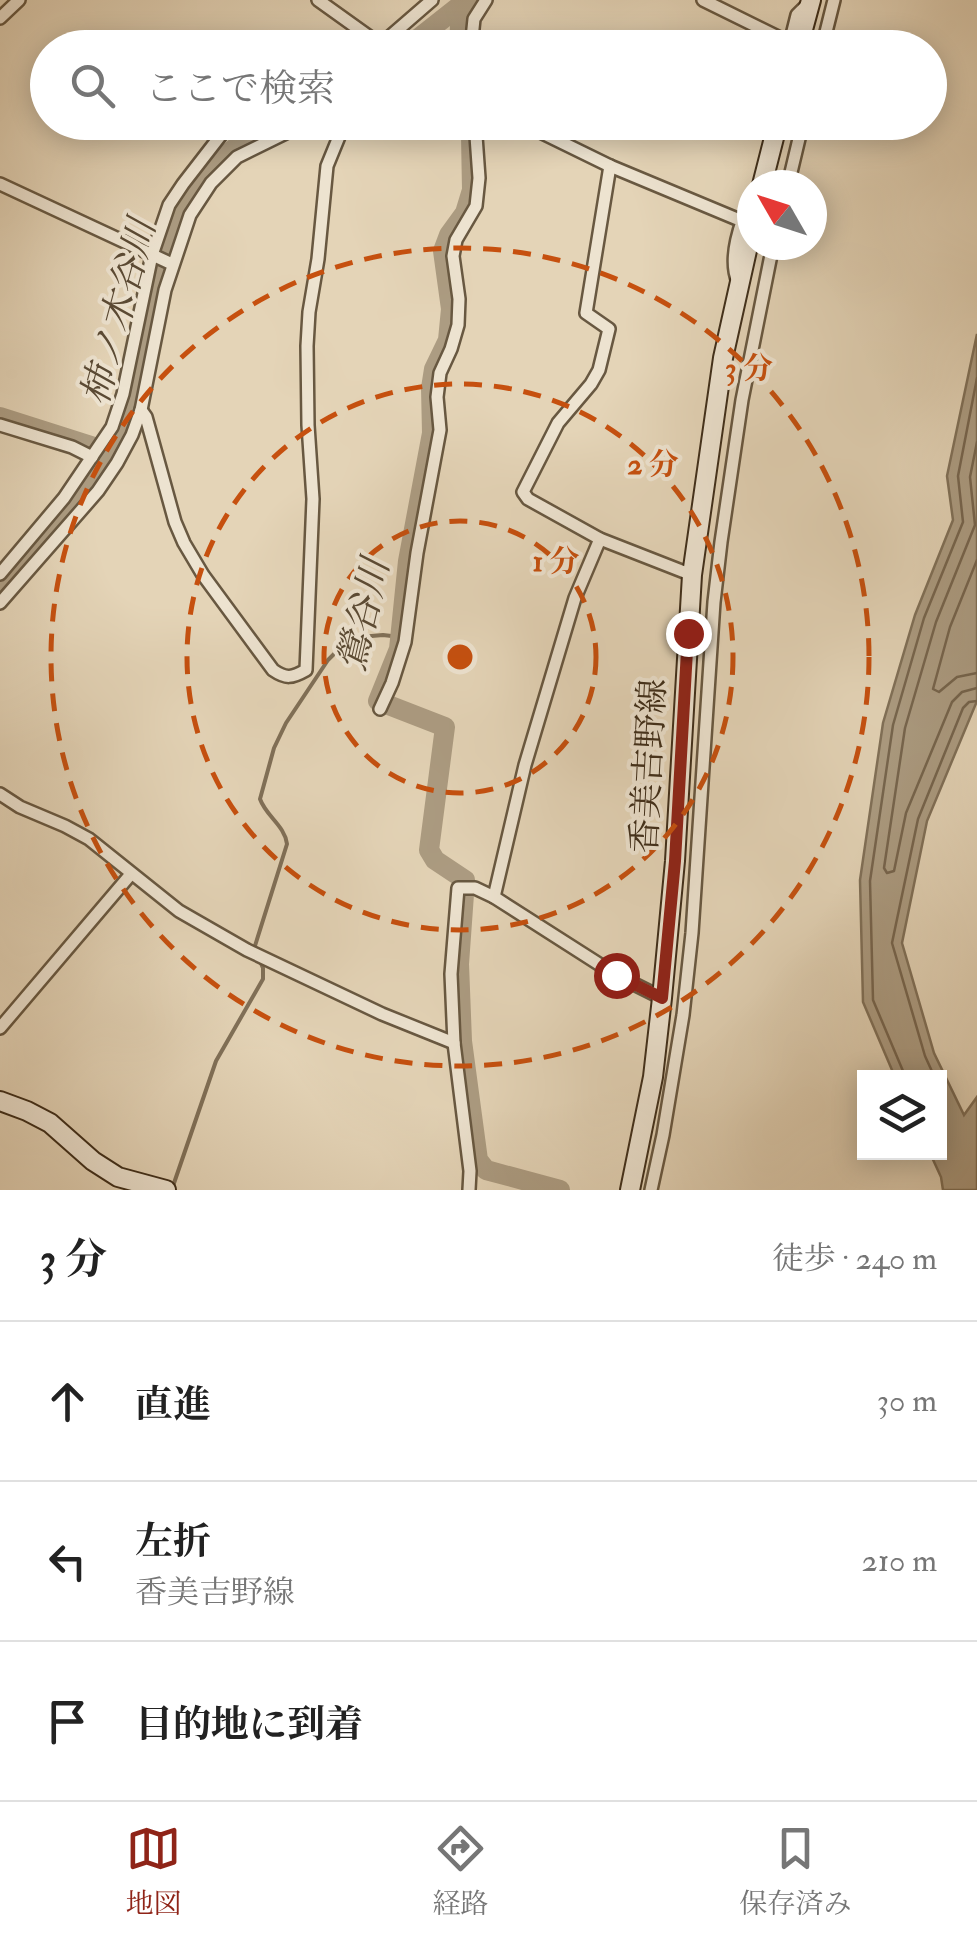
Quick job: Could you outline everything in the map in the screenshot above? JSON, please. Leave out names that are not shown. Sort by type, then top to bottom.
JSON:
[{"type":"main road","points":[[798,30],[810,1]]},
{"type":"main road","points":[[766,170],[773,140]]},
{"type":"main road","name":"香美吉野線","points":[[630,1190],[652,1077],[662,998],[675,861],[692,574],[723,358],[742,260]]},
{"type":"main road","points":[[0,1101],[50,1123],[118,1178],[164,1190]]},
{"type":"street","points":[[0,18],[19,0]]},
{"type":"street","points":[[318,0],[358,30]]},
{"type":"street","points":[[399,30],[432,0]]},
{"type":"street","points":[[473,30],[474,18],[486,0]]},
{"type":"street","points":[[703,0],[761,30]]},
{"type":"street","points":[[826,30],[834,0]]},
{"type":"street","points":[[0,603],[96,464],[123,394],[169,206],[217,140]]},
{"type":"street","points":[[0,574],[96,464],[132,435],[141,410],[171,263],[190,215],[211,183],[237,158],[272,140]]},
{"type":"street","points":[[141,410],[175,522],[203,575],[272,670],[292,678],[306,670],[312,499],[307,346],[327,166],[338,140]]},
{"type":"street","points":[[382,704],[406,642],[417,553],[440,430],[440,373],[458,325],[459,299],[452,256],[456,240],[476,206],[477,140]]},
{"type":"street","points":[[557,140],[737,220]]},
{"type":"street","points":[[792,170],[799,140]]},
{"type":"street","points":[[610,166],[586,312],[609,330],[599,370],[558,423],[524,492],[528,499],[600,539],[692,574]]},
{"type":"street","points":[[0,184],[171,263]]},
{"type":"street","points":[[650,1190],[683,1015],[692,933],[721,542],[742,400],[770,260]]},
{"type":"street","points":[[0,425],[72,447],[96,464]]},
{"type":"street","points":[[494,897],[525,765],[575,598],[600,539]]},
{"type":"street","points":[[0,794],[89,839],[180,911],[247,950],[382,1014],[454,1043]]},
{"type":"street","points":[[0,1028],[132,874]]},
{"type":"street","points":[[469,1190],[454,1043],[452,974],[458,888],[475,888],[494,897],[616,975],[662,998]]},
{"type":"water","points":[[977,334],[977,701],[927,821],[902,943],[942,1070],[892,1070],[863,1002],[860,880],[883,723],[915,615],[953,520],[947,476]]},
{"type":"water","points":[[947,1080],[964,1115],[977,1097],[977,1190],[943,1190],[933,1160],[947,1160]]},
{"type":"waterway","name":"柿ノ木谷川","points":[[429,30],[467,0]]},
{"type":"waterway","name":"鶯谷川","points":[[460,30],[471,2]]},
{"type":"waterway","name":"柿ノ木谷川","points":[[0,589],[79,497],[113,448],[126,424],[139,382],[162,273],[186,205],[207,175],[247,140]]},
{"type":"waterway","name":"鶯谷川","points":[[471,140],[472,190],[465,213],[443,251],[451,309],[448,340],[434,369],[432,433],[408,561],[399,649],[378,701],[445,727],[429,850],[435,860],[465,880],[459,964],[462,1041],[478,1160],[486,1170],[560,1190]]},
{"type":"waterway","points":[[0,417],[110,452]]},
{"type":"waterway","points":[[254,949],[287,844],[260,799],[274,748],[286,723],[341,647],[360,637],[400,637]]},
{"type":"waterway","points":[[173,1186],[216,1061],[263,979],[260,961]]},
{"type":"route","points":[[616,975],[662,998],[675,861],[688,633]]}]
